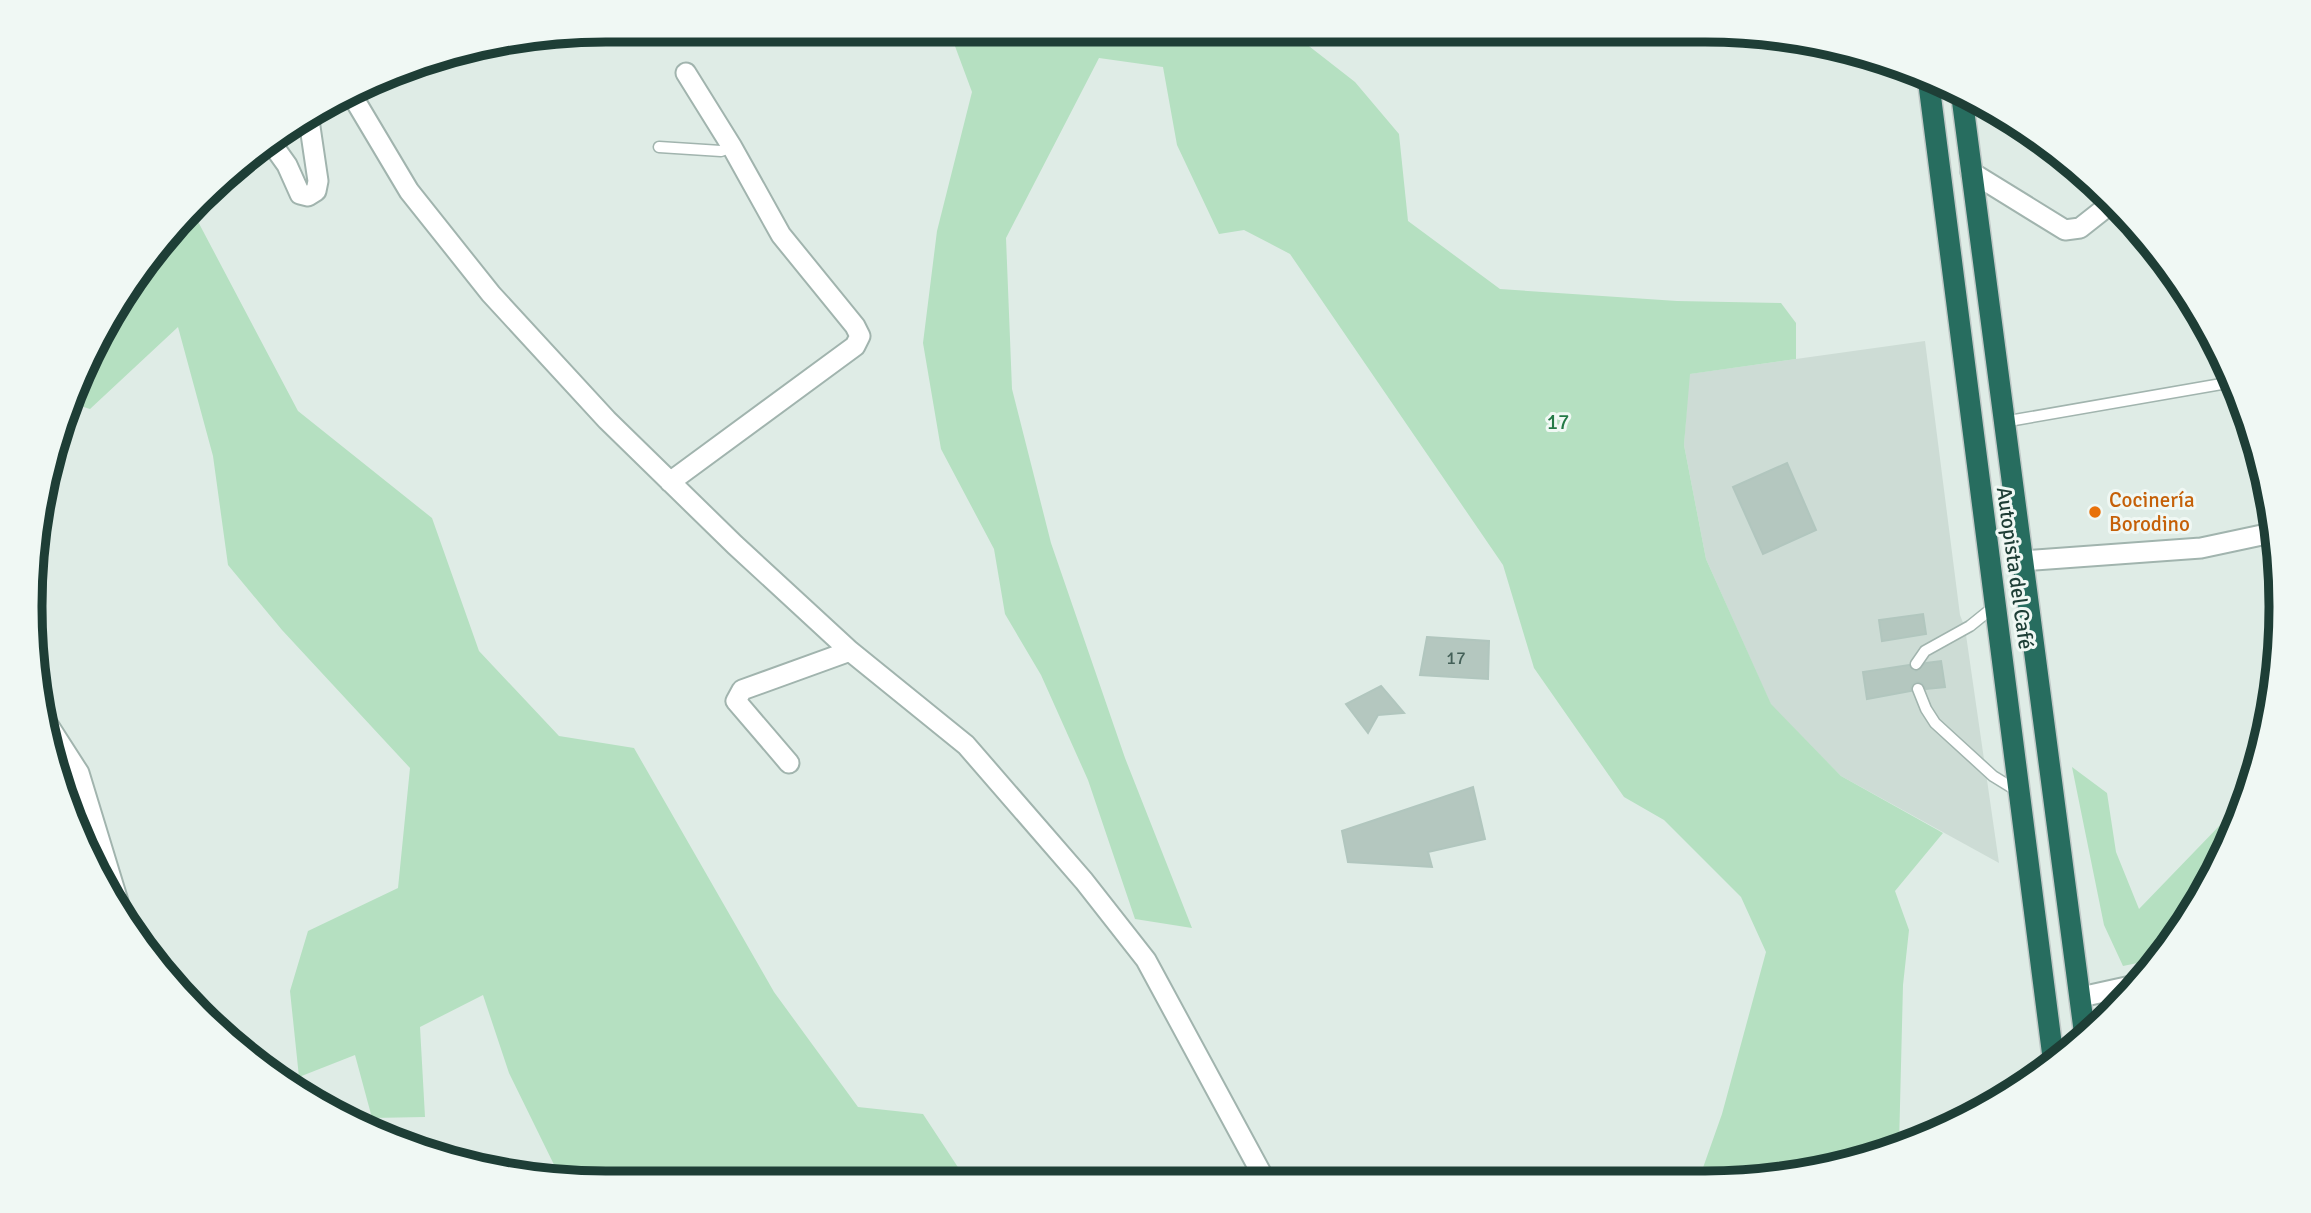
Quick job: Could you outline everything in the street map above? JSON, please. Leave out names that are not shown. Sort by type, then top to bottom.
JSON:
[{"type":"highway","name":"Autopista del Café","points":[[1929,89],[2052,1051]]},
{"type":"highway","name":"Autopista del Café","points":[[1963,105],[2084,1025]]},
{"type":"street","points":[[670,482],[855,346],[860,336],[855,326],[781,234],[686,73]]},
{"type":"street","points":[[355,101],[409,191],[491,294],[607,420],[849,651],[966,745],[1084,881],[1146,960],[1260,1171]]},
{"type":"street","points":[[277,151],[287,165],[300,194],[308,196],[316,191],[318,181],[310,127]]},
{"type":"street","points":[[1971,172],[2065,230],[2080,228],[2105,208]]},
{"type":"street","points":[[2021,561],[2201,548],[2264,535]]},
{"type":"street","points":[[789,763],[736,701],[742,690],[849,651]]},
{"type":"street","points":[[58,741],[79,773],[110,874]]},
{"type":"street","points":[[2081,997],[2120,988]]},
{"type":"lane","points":[[659,147],[720,150],[732,147]]},
{"type":"lane","points":[[2003,422],[2223,384]]},
{"type":"lane","points":[[1916,664],[1925,651],[1970,626],[1997,605]]},
{"type":"lane","points":[[1918,689],[1935,723],[1993,776],[2019,792]]},
{"type":"shaded area","points":[[1925,341],[1960,615],[1965,628],[1999,863],[1841,776],[1771,705],[1706,559],[1684,445],[1689,374]]},
{"type":"green space","name":"17","points":[[953,42],[1305,43],[1355,82],[1399,134],[1408,221],[1500,289],[1677,301],[1781,303],[1796,323],[1796,359],[1690,374],[1684,445],[1706,559],[1771,704],[1841,776],[1943,833],[1895,891],[1909,930],[1903,985],[1899,1136],[1851,1152],[1815,1160],[1741,1170],[1702,1171],[1722,1114],[1766,952],[1741,897],[1664,820],[1624,797],[1534,668],[1503,565],[1290,254],[1244,230],[1219,234],[1177,145],[1163,67],[1099,58],[1006,238],[1012,389],[1051,543],[1125,758],[1192,928],[1135,919],[1088,780],[1041,675],[1005,614],[994,549],[941,449],[923,343],[937,231],[972,92]]},
{"type":"green space","points":[[196,218],[298,411],[432,518],[479,651],[559,736],[634,748],[774,992],[858,1107],[923,1114],[960,1171],[606,1171],[556,1168],[509,1073],[483,995],[420,1027],[425,1117],[372,1118],[355,1055],[299,1077],[290,991],[308,931],[398,888],[410,768],[282,630],[228,565],[213,456],[178,327],[90,409],[79,406],[118,324],[159,263]]},
{"type":"green space","points":[[2072,767],[2107,793],[2116,852],[2139,909],[2227,820],[2193,889],[2142,962],[2123,966],[2104,925]]},
{"type":"building","points":[[1787,463],[1816,530],[1763,554],[1733,487]]},
{"type":"building","points":[[1923,614],[1926,634],[1882,641],[1879,620]]},
{"type":"building","points":[[1427,637],[1489,641],[1488,679],[1420,675]]},
{"type":"building","points":[[1941,661],[1945,687],[1926,689],[1922,683],[1916,682],[1911,691],[1867,699],[1863,672],[1909,665],[1916,671],[1926,663]]},
{"type":"building","points":[[1381,686],[1404,713],[1378,715],[1368,733],[1346,704]]},
{"type":"building","points":[[1473,787],[1485,839],[1428,852],[1432,867],[1348,862],[1342,831]]},
{"type":"place","name":"Cocinería Borodino","points":[[2095,512]]}]
